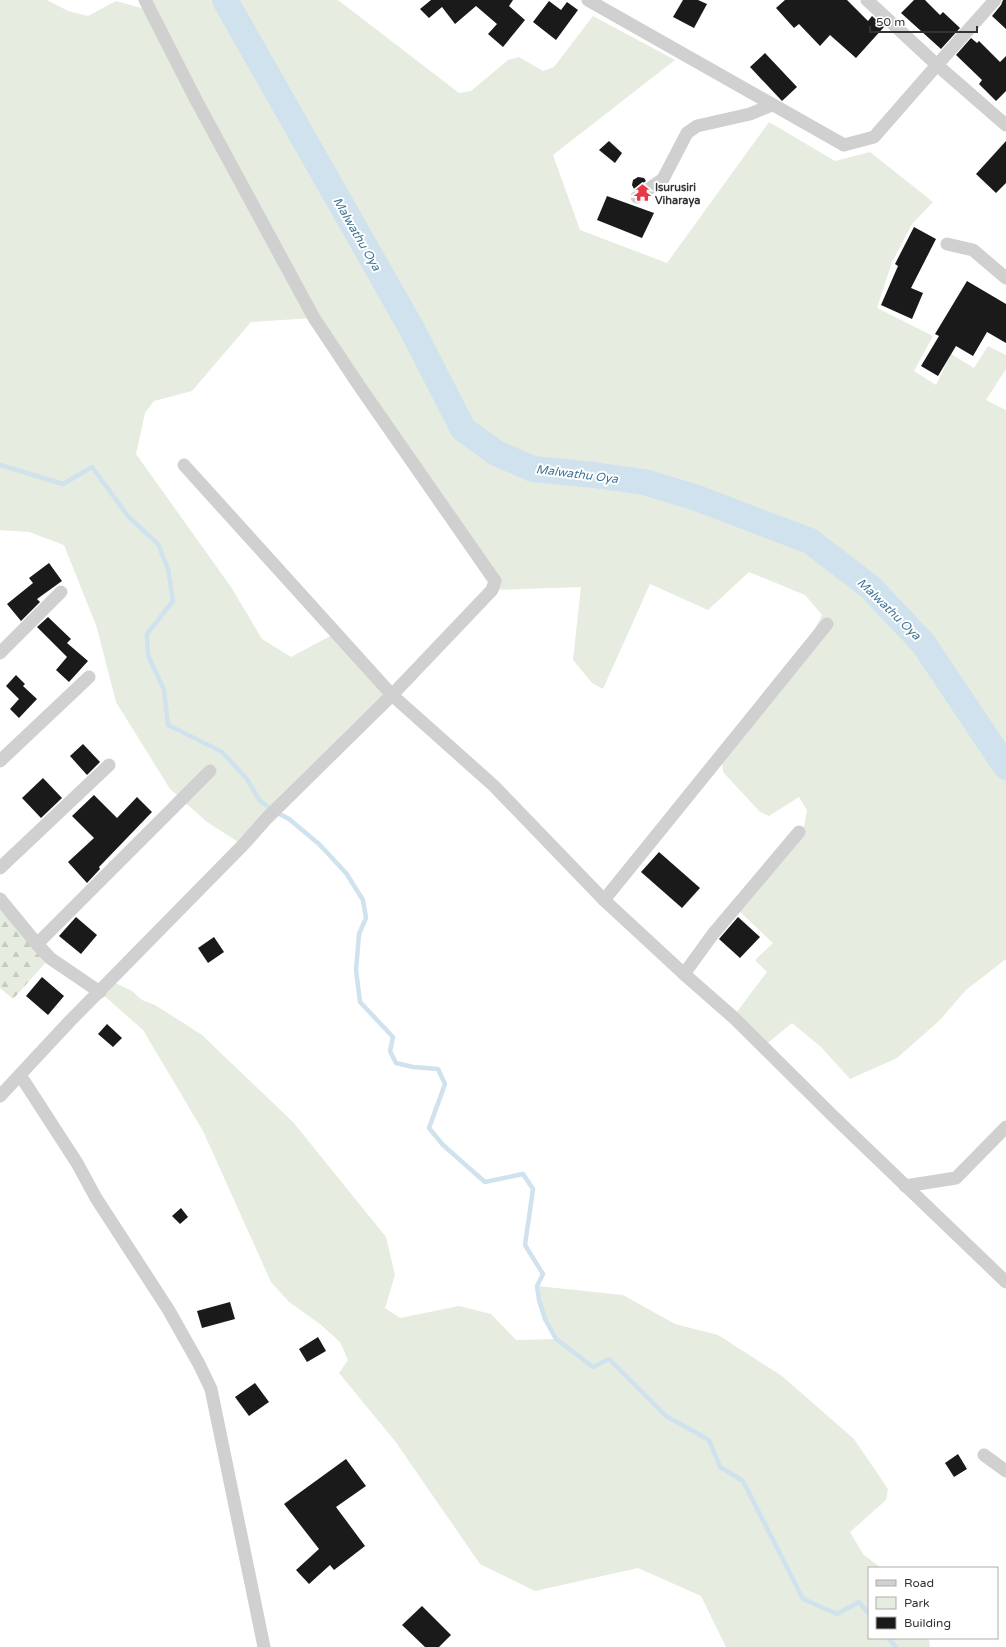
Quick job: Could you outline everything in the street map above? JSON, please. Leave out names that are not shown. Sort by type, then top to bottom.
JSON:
[{"type":"street","points":[[1,1094],[69,1022],[243,845],[267,818],[392,695],[492,590],[495,581],[360,387],[314,318],[196,100],[145,0]]},
{"type":"street","points":[[588,0],[844,145],[874,137],[995,0]]},
{"type":"street","points":[[867,0],[936,65],[1006,125]]},
{"type":"street","points":[[637,197],[663,179],[687,133],[697,126],[750,114],[772,105]]},
{"type":"street","points":[[947,244],[973,250],[1006,278]]},
{"type":"street","points":[[184,465],[392,695],[494,786],[604,900],[684,974],[734,1017],[796,1080],[1006,1282]]},
{"type":"street","points":[[0,652],[61,592]]},
{"type":"street","points":[[604,900],[827,624]]},
{"type":"street","points":[[0,761],[89,677]]},
{"type":"street","points":[[0,868],[109,765]]},
{"type":"street","points":[[37,944],[210,771]]},
{"type":"street","points":[[684,974],[713,934],[800,832]]},
{"type":"street","points":[[0,899],[50,958],[100,992]]},
{"type":"street","points":[[20,1075],[77,1163],[96,1198],[168,1309],[199,1364],[211,1389],[264,1647]]},
{"type":"street","points":[[905,1186],[956,1178],[1006,1128]]},
{"type":"street","points":[[984,1456],[1006,1470]]},
{"type":"green space","points":[[0,0],[47,0],[68,11],[88,16],[116,1],[148,10],[145,0],[338,0],[459,93],[471,91],[508,60],[519,57],[543,71],[554,67],[593,16],[675,60],[553,155],[580,230],[667,263],[769,122],[835,161],[870,152],[933,202],[912,224],[892,262],[877,308],[933,336],[914,371],[936,385],[951,354],[974,368],[988,346],[1006,355],[1006,369],[986,400],[1006,410],[1006,959],[966,990],[940,1020],[897,1058],[850,1079],[821,1047],[792,1023],[764,1046],[733,1017],[767,972],[755,960],[773,943],[738,910],[803,832],[807,810],[799,797],[769,816],[760,812],[723,772],[722,761],[808,642],[822,615],[805,595],[749,572],[708,610],[650,584],[603,689],[592,683],[573,660],[581,587],[492,590],[495,581],[314,318],[251,322],[192,391],[154,401],[145,413],[136,454],[231,587],[262,639],[291,657],[336,633],[392,695],[243,845],[207,822],[170,789],[116,702],[97,628],[64,545],[29,532],[0,530]]},
{"type":"green space","points":[[0,899],[50,958],[13,999],[0,988]]},
{"type":"green space","points":[[111,981],[132,991],[142,1000],[155,1005],[202,1035],[293,1122],[386,1237],[395,1275],[385,1308],[400,1318],[459,1306],[491,1314],[516,1340],[556,1339],[545,1319],[539,1300],[537,1286],[623,1295],[675,1324],[718,1335],[782,1376],[854,1439],[888,1489],[886,1500],[850,1532],[863,1554],[880,1567],[868,1567],[868,1639],[929,1639],[930,1647],[726,1647],[701,1596],[638,1568],[535,1591],[480,1564],[395,1441],[339,1373],[348,1360],[340,1342],[320,1324],[289,1302],[271,1282],[203,1131],[143,1030],[100,992]]},
{"type":"building","points":[[431,0],[513,0],[509,6],[525,20],[503,47],[488,34],[497,24],[476,6],[455,24],[442,7],[429,18],[420,9]]},
{"type":"building","points":[[683,0],[698,0],[707,4],[694,28],[673,17]]},
{"type":"building","points":[[785,0],[847,0],[868,21],[872,16],[884,27],[856,58],[830,35],[820,46],[799,24],[794,28],[776,8]]},
{"type":"building","points":[[914,0],[925,0],[940,15],[943,12],[960,28],[941,49],[901,13]]},
{"type":"building","points":[[1003,0],[1006,0],[1006,29],[992,16]]},
{"type":"building","points":[[549,1],[561,10],[567,2],[578,10],[556,40],[533,22]]},
{"type":"building","points":[[971,38],[977,43],[979,41],[1000,62],[1006,56],[1006,91],[996,101],[979,84],[982,80],[956,55]]},
{"type":"building","points":[[765,53],[797,87],[782,101],[750,67]]},
{"type":"building","points":[[609,141],[622,153],[615,163],[599,150]]},
{"type":"building","points":[[1006,141],[1006,183],[996,193],[976,174]]},
{"type":"building","points":[[638,177],[644,178],[646,181],[634,189],[632,185],[633,180]]},
{"type":"building","points":[[607,196],[654,213],[642,238],[597,220]]},
{"type":"building","points":[[914,227],[936,239],[911,288],[923,293],[912,319],[881,305],[898,266],[895,264]]},
{"type":"building","points":[[967,281],[1006,304],[1006,343],[987,332],[973,356],[956,346],[938,376],[921,366],[939,336],[935,334]]},
{"type":"building","points":[[49,563],[62,581],[37,599],[40,602],[21,621],[7,604],[33,583],[29,578]]},
{"type":"building","points":[[48,617],[71,639],[67,643],[88,661],[69,682],[56,670],[67,657],[37,627]]},
{"type":"building","points":[[16,675],[25,684],[23,686],[37,699],[19,718],[10,709],[19,699],[6,686]]},
{"type":"building","points":[[83,744],[100,762],[87,775],[70,756]]},
{"type":"building","points":[[43,778],[62,798],[41,818],[22,798]]},
{"type":"building","points":[[94,795],[117,818],[137,797],[152,812],[99,867],[100,869],[87,883],[68,862],[94,838],[72,816]]},
{"type":"building","points":[[659,852],[700,888],[682,908],[641,872]]},
{"type":"building","points":[[76,917],[97,935],[81,954],[59,936]]},
{"type":"building","points":[[738,917],[760,937],[740,958],[719,939]]},
{"type":"building","points":[[214,937],[224,952],[208,963],[198,948]]},
{"type":"building","points":[[42,977],[64,996],[48,1015],[26,996]]},
{"type":"building","points":[[107,1024],[122,1038],[113,1047],[98,1034]]},
{"type":"building","points":[[181,1208],[188,1217],[180,1224],[172,1216]]},
{"type":"building","points":[[230,1302],[235,1319],[202,1328],[197,1311]]},
{"type":"building","points":[[318,1337],[326,1351],[307,1362],[299,1349]]},
{"type":"building","points":[[255,1383],[269,1402],[249,1416],[235,1397]]},
{"type":"building","points":[[958,1454],[967,1469],[954,1477],[945,1463]]},
{"type":"building","points":[[346,1459],[366,1486],[336,1507],[365,1546],[334,1570],[330,1565],[309,1584],[296,1570],[319,1549],[284,1504]]},
{"type":"building","points":[[422,1606],[451,1635],[439,1647],[425,1647],[402,1625]]},
{"type":"waterway","name":"Malwathu Oya","points":[[225,0],[413,331],[463,429],[496,453],[533,469],[644,482],[694,497],[810,541],[870,587],[923,643],[1006,767]]},
{"type":"waterway","points":[[0,465],[63,484],[92,467],[128,516],[158,544],[168,569],[173,601],[147,634],[148,655],[164,690],[168,725],[222,752],[247,779],[260,801],[289,819],[319,844],[346,873],[363,900],[366,918],[359,934],[356,970],[360,1002],[393,1037],[390,1051],[396,1063],[413,1067],[438,1069],[445,1084],[429,1128],[443,1145],[485,1182],[523,1174],[533,1189],[525,1245],[543,1274],[537,1286],[539,1300],[545,1319],[556,1339],[593,1367],[609,1359],[666,1416],[709,1440],[720,1467],[743,1481],[803,1599],[837,1614],[859,1602],[868,1613]]},
{"type":"waterway","points":[[889,1639],[896,1647]]},
{"type":"place","name":"Isurusiri Viharaya","points":[[642,193]]}]
